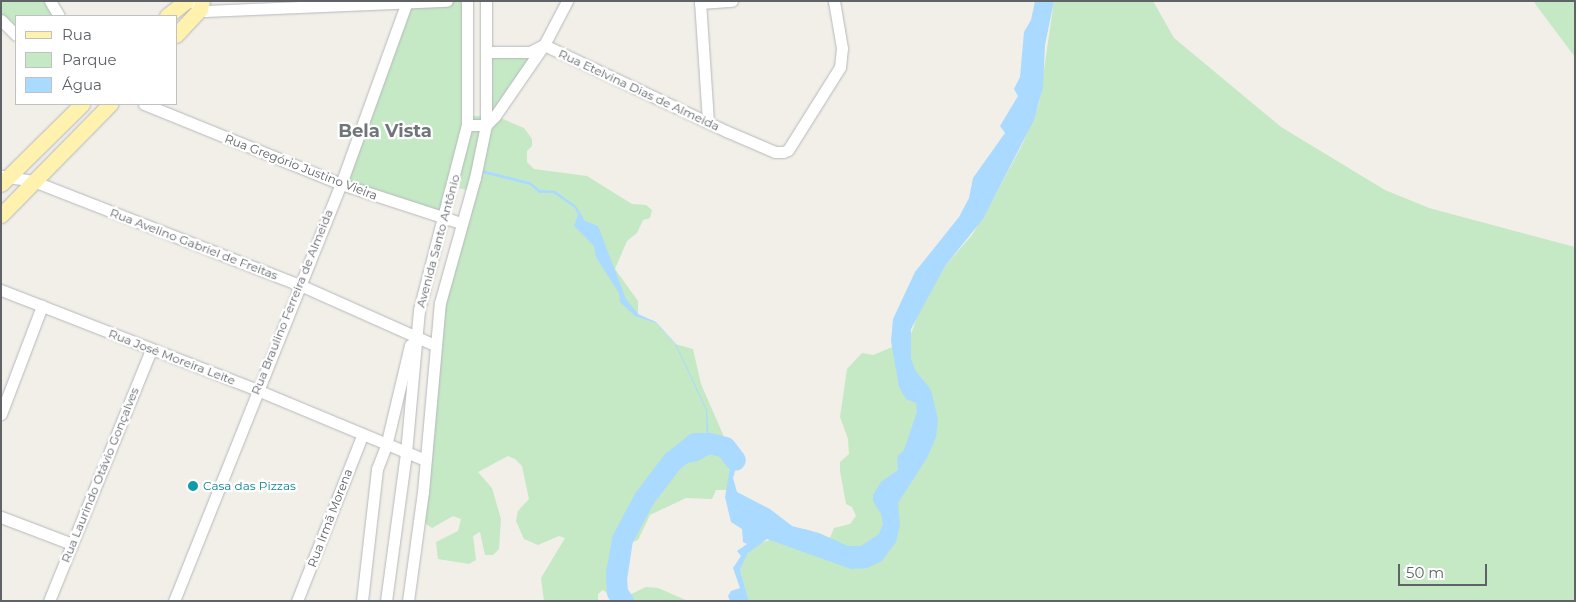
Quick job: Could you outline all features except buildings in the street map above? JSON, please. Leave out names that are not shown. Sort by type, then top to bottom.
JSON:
[{"type":"main road","points":[[168,15],[186,1]]},
{"type":"main road","points":[[178,32],[198,4]]},
{"type":"main road","points":[[3,179],[81,105]]},
{"type":"main road","points":[[1,215],[32,181],[109,105]]},
{"type":"street","points":[[50,1],[58,15]]},
{"type":"street","points":[[198,4],[447,1]]},
{"type":"street","name":"Avenida Santo Antônio","points":[[386,601],[406,454],[414,336],[423,294],[467,125],[467,1]]},
{"type":"street","name":"Avenida Santo Antônio","points":[[408,601],[426,460],[440,303],[486,125],[486,1]]},
{"type":"street","points":[[467,125],[486,125],[544,45],[567,1]]},
{"type":"street","points":[[708,122],[700,2],[732,1]]},
{"type":"street","name":"Rua Etelvina Dias de Almeida","points":[[487,52],[523,52],[544,45],[775,152],[788,150],[840,67],[842,48],[834,1]]},
{"type":"street","name":"Rua Braulino Ferreira de Almeida","points":[[174,601],[340,184],[407,2]]},
{"type":"street","points":[[1,20],[15,35]]},
{"type":"street","name":"Rua Gregório Justino Vieira","points":[[146,105],[340,184],[461,223]]},
{"type":"street","name":"Rua Avelino Gabriel de Freitas","points":[[3,179],[32,181],[300,285],[435,344]]},
{"type":"street","name":"Rua José Moreira Leite","points":[[1,290],[257,390],[386,446],[426,460]]},
{"type":"street","points":[[1,414],[42,306]]},
{"type":"street","points":[[362,601],[374,490],[414,336]]},
{"type":"street","name":"Rua Laurindo Otávio Gonçalves","points":[[49,601],[151,350]]},
{"type":"street","name":"Rua Irmã Morena","points":[[297,601],[362,436]]},
{"type":"street","points":[[1,517],[72,544]]},
{"type":"green space","points":[[1,1],[48,1],[55,15],[15,15],[15,29],[1,16]]},
{"type":"green space","points":[[467,1],[468,116],[487,116],[487,52],[544,45],[496,116],[524,128],[532,139],[532,146],[527,151],[527,162],[534,169],[587,176],[632,204],[646,205],[652,210],[650,218],[643,220],[637,233],[627,241],[615,269],[638,301],[638,316],[656,323],[675,344],[693,349],[701,384],[728,446],[730,469],[728,490],[716,490],[712,499],[686,498],[650,515],[638,540],[621,546],[616,579],[617,592],[627,596],[646,587],[658,588],[688,601],[617,601],[603,590],[598,594],[598,601],[544,601],[541,578],[565,538],[559,536],[538,545],[524,539],[516,521],[518,511],[529,499],[522,466],[515,459],[508,456],[478,472],[492,488],[501,519],[499,549],[493,555],[485,555],[480,532],[473,536],[476,560],[469,564],[438,559],[436,542],[458,531],[461,519],[453,516],[432,528],[419,519],[435,345],[472,191],[452,187],[443,218],[341,184],[407,2]]},
{"type":"green space","points":[[1054,1],[1153,1],[1174,38],[1281,127],[1385,190],[1429,208],[1575,247],[1575,601],[749,601],[740,570],[748,553],[757,544],[805,529],[830,538],[834,528],[850,524],[856,516],[852,507],[846,504],[840,471],[840,462],[849,454],[848,439],[840,417],[847,369],[862,353],[873,355],[909,340],[921,306],[945,266],[972,235],[990,205],[1023,143],[1039,104]]},
{"type":"green space","points":[[1534,1],[1575,1],[1575,57],[1536,5]]},
{"type":"water","points":[[1035,1],[1054,1],[1045,45],[1043,87],[1034,120],[983,219],[945,266],[911,329],[911,358],[915,370],[931,390],[938,420],[936,437],[927,458],[898,503],[900,525],[896,542],[882,561],[867,568],[851,569],[767,539],[748,553],[740,570],[749,601],[730,601],[728,596],[731,591],[740,588],[733,568],[741,556],[737,551],[747,544],[743,542],[742,529],[731,522],[725,497],[730,468],[726,461],[714,452],[698,461],[682,464],[644,498],[622,539],[616,579],[617,592],[637,601],[617,601],[610,595],[606,571],[613,537],[627,510],[668,454],[695,443],[707,443],[706,410],[675,344],[656,323],[635,316],[620,302],[619,293],[596,257],[594,246],[574,226],[578,215],[575,208],[553,193],[539,193],[530,185],[478,172],[478,169],[530,182],[540,190],[555,191],[576,206],[585,221],[598,226],[626,299],[638,314],[656,322],[676,344],[707,410],[709,443],[732,447],[740,454],[733,478],[737,492],[770,509],[792,526],[819,533],[848,546],[861,546],[879,534],[883,524],[881,514],[873,501],[873,495],[881,482],[898,470],[897,457],[904,450],[917,412],[916,403],[906,399],[899,387],[891,341],[893,319],[915,272],[959,217],[969,198],[973,178],[1005,133],[1000,126],[1018,96],[1014,89],[1020,77],[1024,32],[1031,20]]},
{"type":"waterway","points":[[623,601],[617,592],[616,579],[622,539],[644,498],[672,461],[695,443],[709,443],[725,447],[735,460]]},
{"type":"place","name":"Casa das Pizzas","points":[[193,486]]},
{"type":"district","name":"Bela Vista","points":[[385,131]]}]
